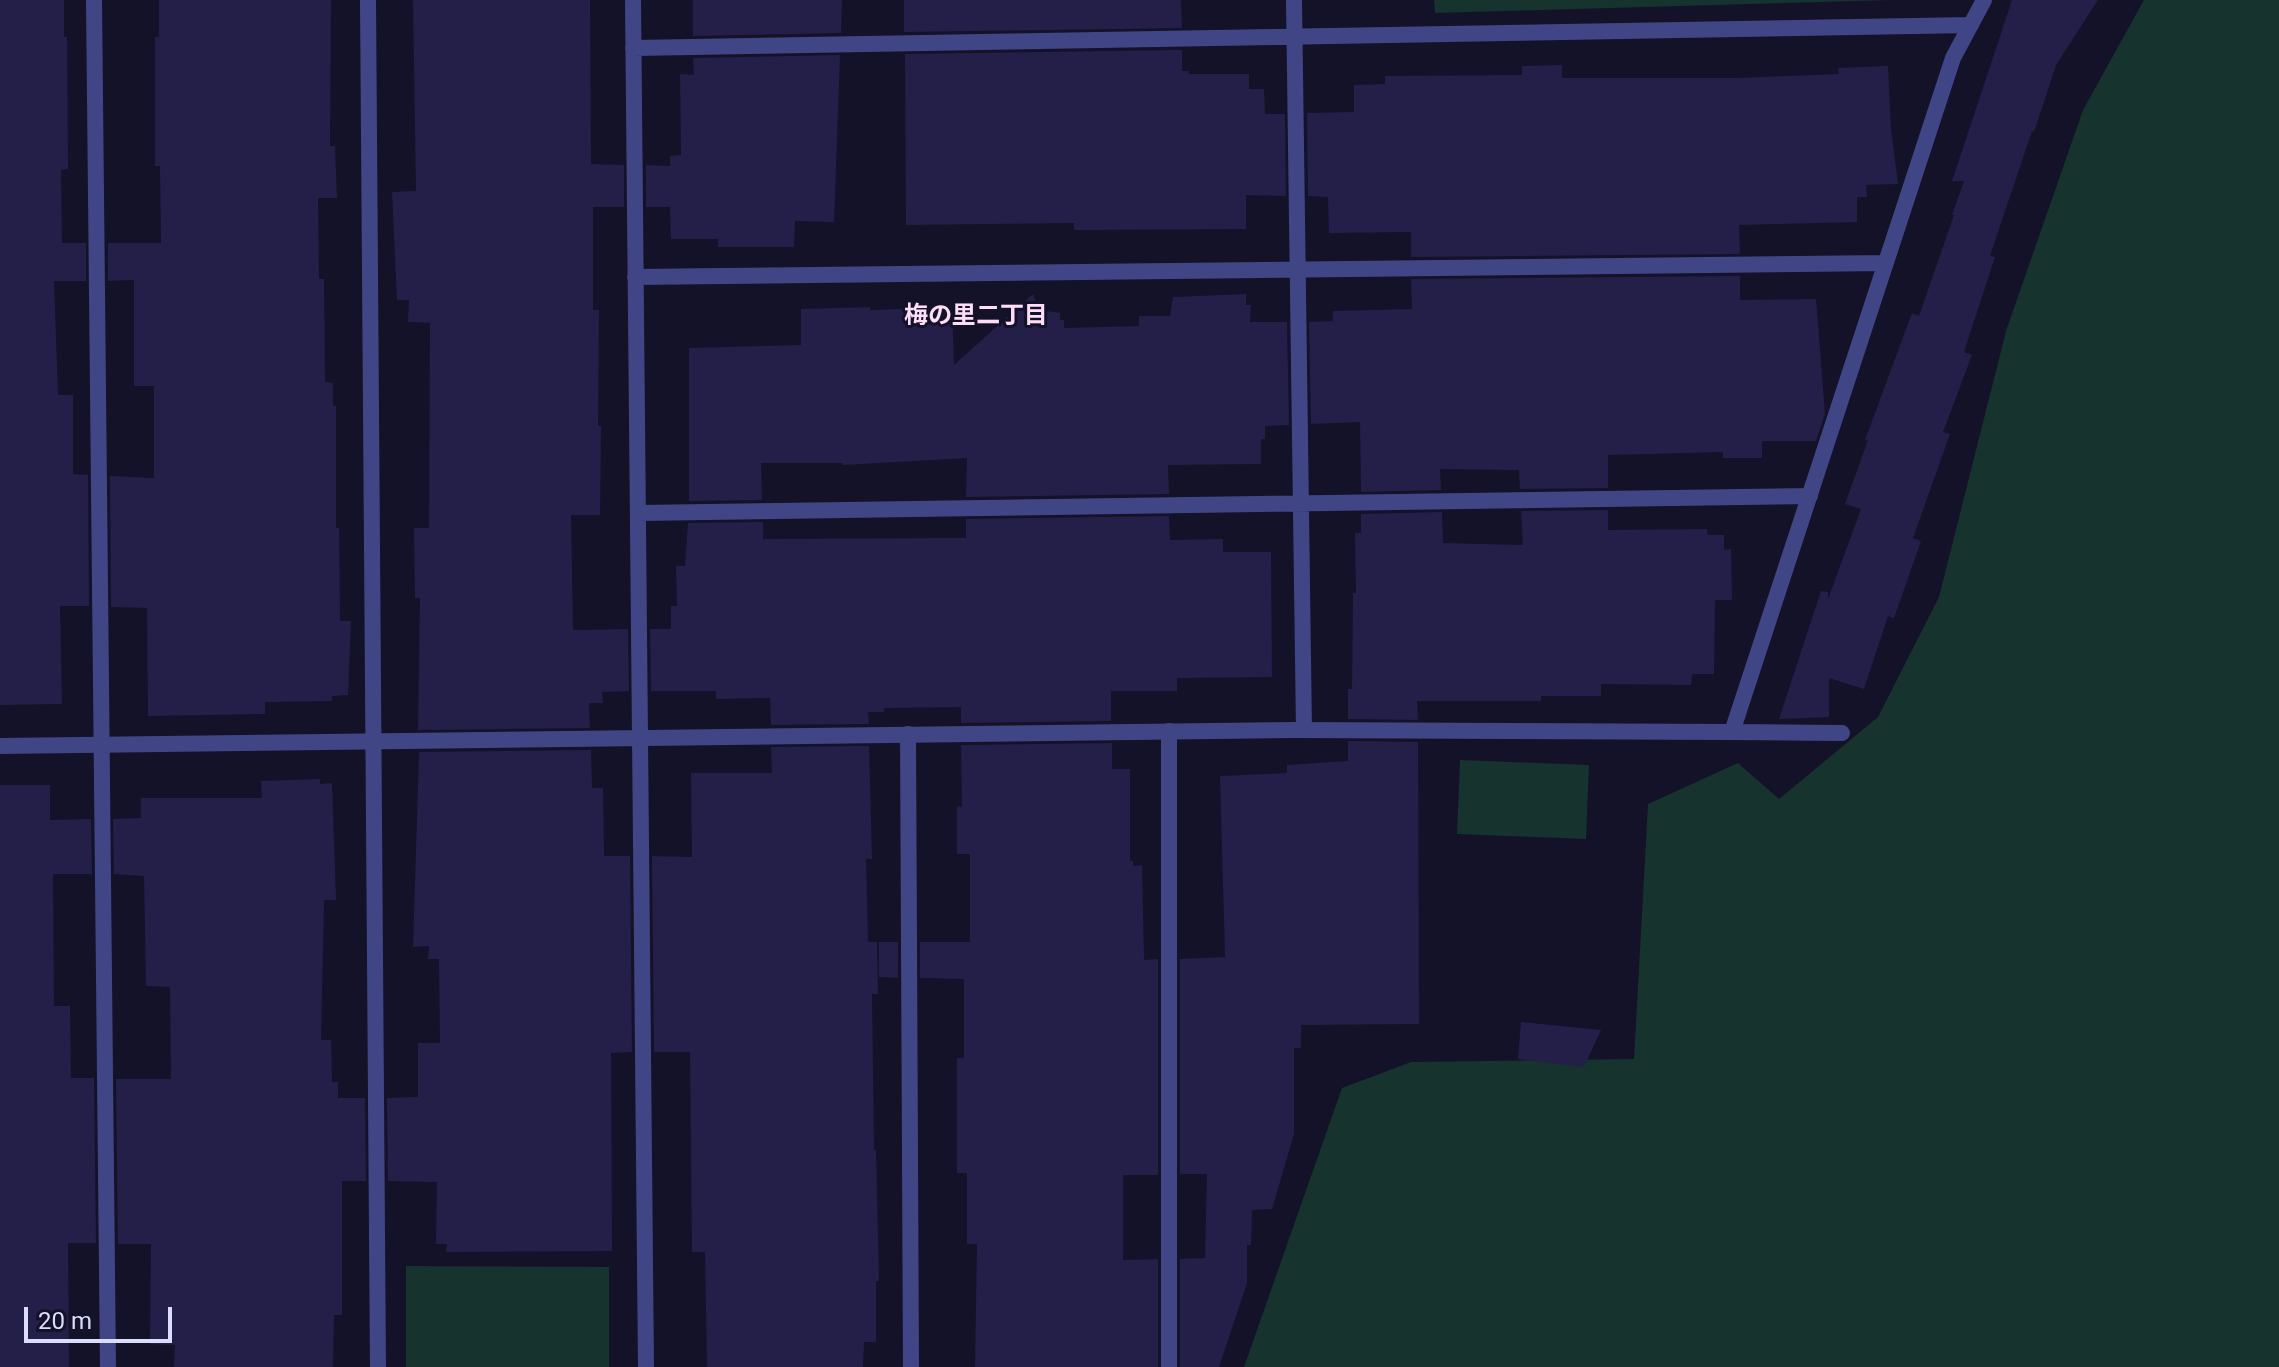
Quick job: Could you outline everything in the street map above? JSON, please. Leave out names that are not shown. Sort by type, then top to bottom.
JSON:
[{"type":"street","points":[[94,0],[108,1367]]},
{"type":"street","points":[[368,0],[378,1367]]},
{"type":"street","points":[[633,0],[646,1367]]},
{"type":"street","points":[[1294,0],[1304,730]]},
{"type":"street","points":[[1732,732],[1953,58],[1984,0]]},
{"type":"street","points":[[633,48],[1971,25]]},
{"type":"street","points":[[635,277],[1886,263]]},
{"type":"street","points":[[638,513],[1810,496]]},
{"type":"street","points":[[0,746],[1304,730],[1842,733]]},
{"type":"street","points":[[1169,731],[1169,1367]]},
{"type":"street","points":[[908,734],[911,1367]]},
{"type":"green space","points":[[1434,0],[1891,0],[1435,13]]},
{"type":"green space","points":[[2144,0],[2279,0],[2279,1367],[1244,1367],[1342,1088],[1411,1062],[1634,1059],[1648,804],[1738,763],[1779,799],[1878,717],[1939,597],[2006,331],[2083,110]]},
{"type":"green space","points":[[1460,760],[1589,765],[1586,839],[1457,834]]},
{"type":"green space","points":[[406,1266],[609,1267],[609,1367],[406,1367]]},
{"type":"building","points":[[0,0],[64,0],[68,169],[61,170],[62,243],[86,243],[86,281],[54,281],[58,395],[73,395],[73,474],[88,475],[89,606],[60,606],[62,704],[0,705]]},
{"type":"building","points":[[159,0],[331,0],[330,146],[335,146],[337,198],[318,198],[319,279],[324,279],[325,382],[333,383],[333,406],[336,406],[340,621],[351,621],[348,695],[332,696],[332,701],[265,702],[265,714],[148,716],[147,608],[111,607],[110,476],[154,478],[154,386],[134,386],[134,280],[108,281],[108,243],[161,243],[160,166],[155,166],[155,37],[159,37]]},
{"type":"building","points":[[413,0],[590,0],[591,164],[624,165],[624,207],[593,207],[593,310],[599,310],[600,515],[571,515],[573,630],[628,629],[629,691],[602,692],[603,703],[589,703],[590,728],[418,730],[420,598],[415,598],[414,528],[429,528],[430,323],[408,322],[409,300],[397,300],[392,192],[416,191]]},
{"type":"building","points":[[693,0],[842,0],[841,33],[693,36]]},
{"type":"building","points":[[904,0],[1181,0],[1182,28],[904,32]]},
{"type":"building","points":[[2012,0],[2098,0],[2056,65],[2032,131],[1990,256],[1995,257],[1964,352],[1972,355],[1943,432],[1950,434],[1913,538],[1921,541],[1894,618],[1888,616],[1864,689],[1829,678],[1829,717],[1779,719],[1821,591],[1828,592],[1828,599],[1861,509],[1845,504],[1912,313],[1919,316],[1954,215],[1964,181],[1952,181]]},
{"type":"building","points":[[1182,50],[1182,71],[1189,71],[1189,74],[1249,74],[1249,89],[1264,89],[1265,114],[1285,114],[1286,196],[1246,195],[1246,229],[1074,230],[1074,223],[906,225],[905,54]]},
{"type":"building","points":[[840,55],[834,222],[795,221],[794,247],[718,247],[718,239],[671,239],[670,207],[646,207],[646,165],[670,166],[670,156],[681,155],[680,74],[694,75],[693,58]]},
{"type":"building","points":[[1562,65],[1562,78],[1737,78],[1839,74],[1838,68],[1888,66],[1898,184],[1866,185],[1867,197],[1857,197],[1857,222],[1739,225],[1740,254],[1411,257],[1411,232],[1329,233],[1328,197],[1308,196],[1307,113],[1354,112],[1354,85],[1385,84],[1385,76],[1522,75],[1522,66]]},
{"type":"building","points":[[1740,276],[1740,300],[1816,299],[1825,414],[1816,441],[1762,441],[1762,458],[1723,458],[1723,452],[1608,455],[1608,488],[1520,489],[1519,470],[1440,469],[1441,490],[1361,492],[1360,422],[1311,424],[1309,322],[1333,321],[1333,311],[1412,309],[1411,279]]},
{"type":"building","points":[[1033,294],[1039,310],[1060,313],[1064,328],[1139,326],[1139,316],[1170,316],[1173,297],[1246,294],[1246,305],[1251,305],[1250,322],[1287,322],[1289,425],[1265,426],[1265,439],[1261,439],[1261,464],[1168,465],[1169,494],[966,497],[967,458],[843,465],[761,463],[762,500],[689,501],[689,348],[801,345],[801,309],[952,307],[954,365]]},
{"type":"building","points":[[1608,510],[1608,530],[1707,529],[1708,535],[1724,535],[1724,550],[1731,549],[1732,600],[1715,600],[1714,674],[1692,674],[1691,685],[1601,684],[1601,696],[1541,696],[1541,701],[1417,701],[1418,720],[1348,719],[1348,689],[1352,689],[1353,593],[1356,593],[1355,533],[1361,533],[1361,514],[1442,512],[1443,543],[1523,545],[1521,511]]},
{"type":"building","points":[[1169,516],[1170,540],[1223,539],[1223,552],[1271,552],[1272,677],[1177,678],[1177,691],[1111,691],[1111,721],[961,723],[961,707],[884,708],[884,712],[868,712],[869,724],[771,725],[770,698],[716,699],[716,691],[651,691],[650,629],[671,629],[671,606],[677,606],[676,566],[685,566],[688,523],[763,522],[763,539],[966,538],[966,519]]},
{"type":"building","points":[[1348,741],[1418,742],[1419,1024],[1301,1025],[1301,1048],[1294,1048],[1294,1134],[1272,1209],[1252,1210],[1251,1245],[1247,1245],[1247,1283],[1219,1367],[1180,1367],[1180,1259],[1205,1258],[1207,1174],[1180,1174],[1180,959],[1225,957],[1220,776],[1287,773],[1287,765],[1348,761]]},
{"type":"building","points":[[1112,743],[1112,769],[1130,769],[1130,861],[1133,861],[1133,866],[1142,865],[1144,960],[1158,959],[1158,1175],[1123,1175],[1123,1260],[1158,1259],[1158,1367],[975,1367],[977,1244],[967,1244],[967,1173],[957,1173],[957,1058],[964,1058],[964,979],[920,978],[920,942],[970,942],[970,854],[957,854],[957,806],[962,807],[961,745]]},
{"type":"building","points":[[869,746],[872,859],[866,859],[868,942],[877,942],[878,994],[872,994],[879,1281],[876,1281],[876,1342],[864,1342],[863,1367],[707,1367],[705,1252],[692,1252],[690,1052],[654,1052],[652,856],[692,857],[691,773],[772,773],[771,747]]},
{"type":"building","points":[[591,750],[592,788],[603,788],[604,856],[630,856],[632,1052],[611,1053],[612,1251],[446,1252],[447,1244],[436,1244],[437,1182],[388,1181],[387,1098],[418,1097],[418,1043],[440,1043],[439,959],[428,959],[429,946],[413,947],[419,752]]},
{"type":"building","points":[[320,779],[320,784],[332,783],[336,900],[324,900],[321,1040],[331,1040],[332,1082],[338,1082],[338,1098],[365,1098],[366,1181],[342,1181],[342,1315],[334,1315],[333,1367],[174,1367],[175,1345],[150,1344],[151,1244],[118,1244],[116,1079],[171,1079],[170,987],[146,986],[144,876],[114,874],[113,819],[141,818],[141,798],[262,798],[261,781]]},
{"type":"building","points":[[0,785],[50,785],[50,820],[91,819],[92,874],[53,874],[54,1006],[70,1006],[71,1078],[94,1078],[96,1243],[68,1243],[69,1367],[0,1367]]},
{"type":"building","points":[[879,942],[898,942],[898,978],[879,977]]},
{"type":"building","points":[[1521,1022],[1601,1030],[1584,1067],[1518,1059]]},
{"type":"district","name":"梅の里二丁目","points":[[976,317]]}]
